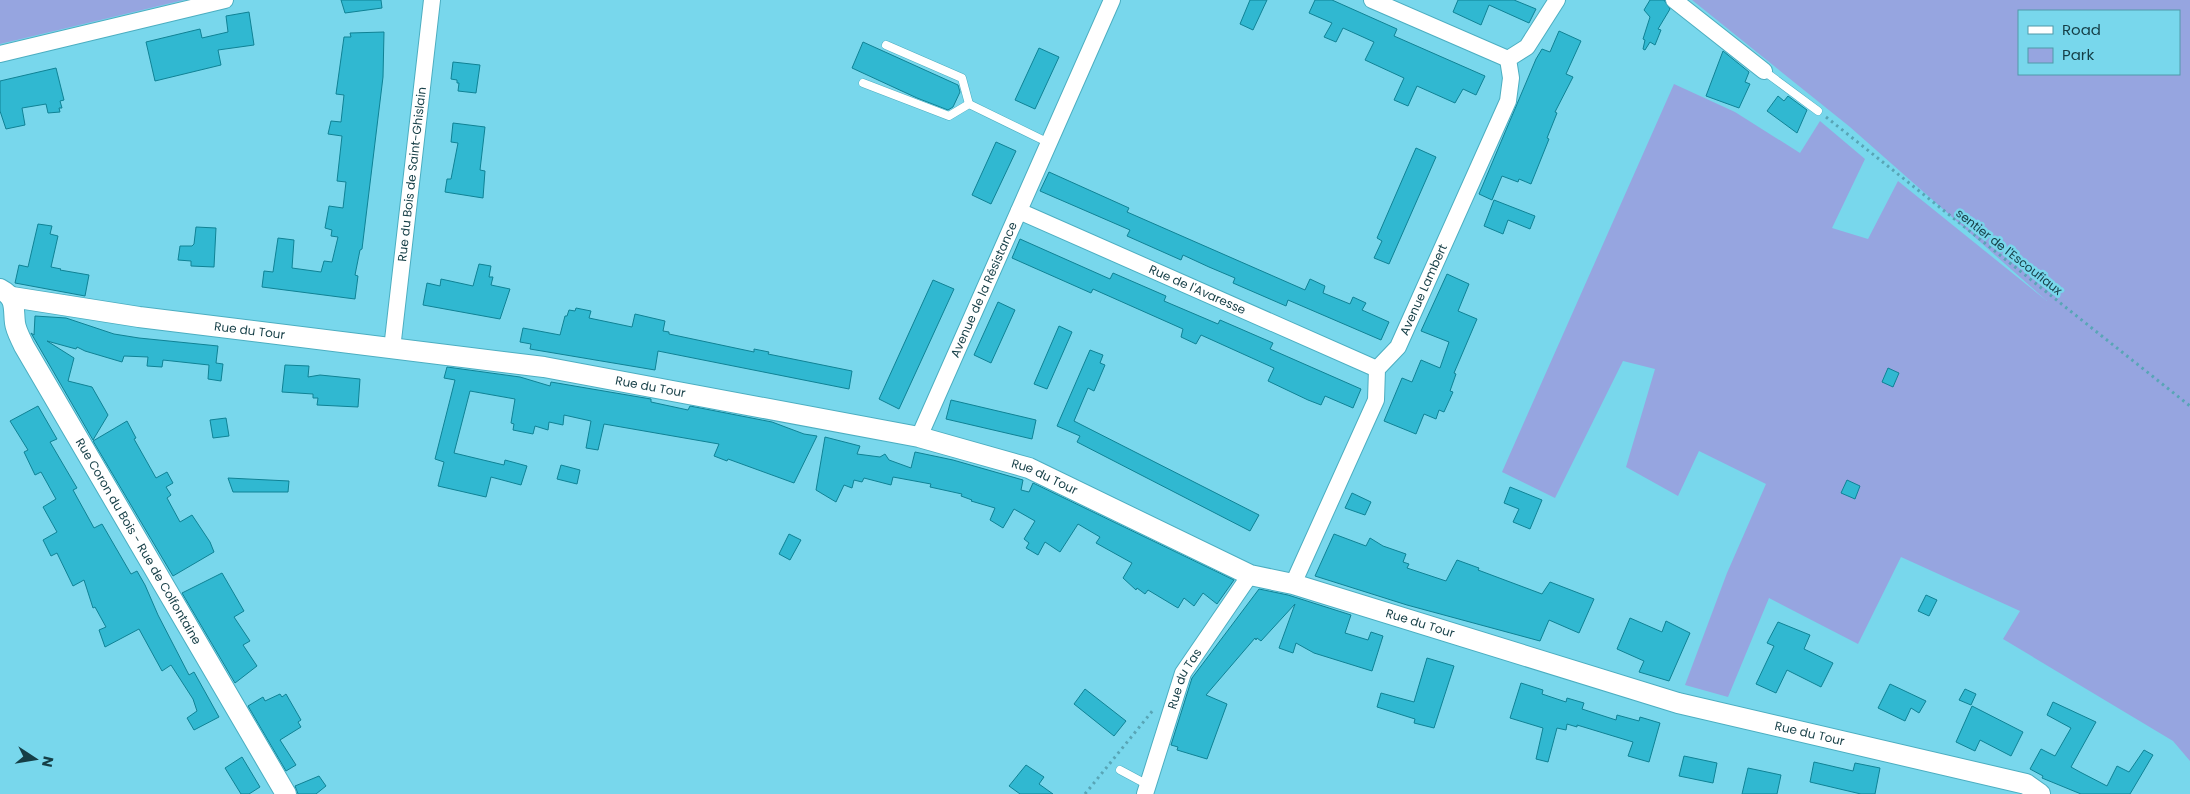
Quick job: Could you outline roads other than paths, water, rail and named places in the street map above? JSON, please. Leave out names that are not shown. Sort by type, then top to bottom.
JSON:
[{"type":"street","points":[[0,54],[225,0]]},
{"type":"street","name":"Rue du Bois de Saint-Ghislain","points":[[392,349],[432,0]]},
{"type":"street","name":"Avenue de la Résistance","points":[[919,437],[1112,0]]},
{"type":"street","points":[[1372,0],[1508,59],[1527,47],[1557,0]]},
{"type":"street","points":[[1674,0],[1764,71]]},
{"type":"street","name":"Avenue Lambert","points":[[1377,369],[1398,346],[1508,101],[1511,78],[1508,59]]},
{"type":"street","name":"Rue de l'Avaresse","points":[[1019,211],[1377,369]]},
{"type":"street","name":"Rue du Tour","points":[[6,293],[139,317],[544,367],[919,437],[1029,468],[1250,575],[1292,584],[1678,703],[2026,784],[2040,794]]},
{"type":"street","name":"Rue Coron du Bois - Rue de Colfontaine","points":[[6,293],[15,307],[15,325],[24,346],[286,794]]},
{"type":"street","points":[[1292,584],[1376,400],[1377,369]]},
{"type":"street","name":"Rue du Tas","points":[[1146,790],[1183,673],[1250,575]]},
{"type":"lane","points":[[886,45],[962,78],[969,104],[1049,143]]},
{"type":"lane","points":[[1764,71],[1818,111]]},
{"type":"lane","points":[[863,83],[949,116],[969,104]]},
{"type":"lane","points":[[1120,770],[1146,790]]}]
